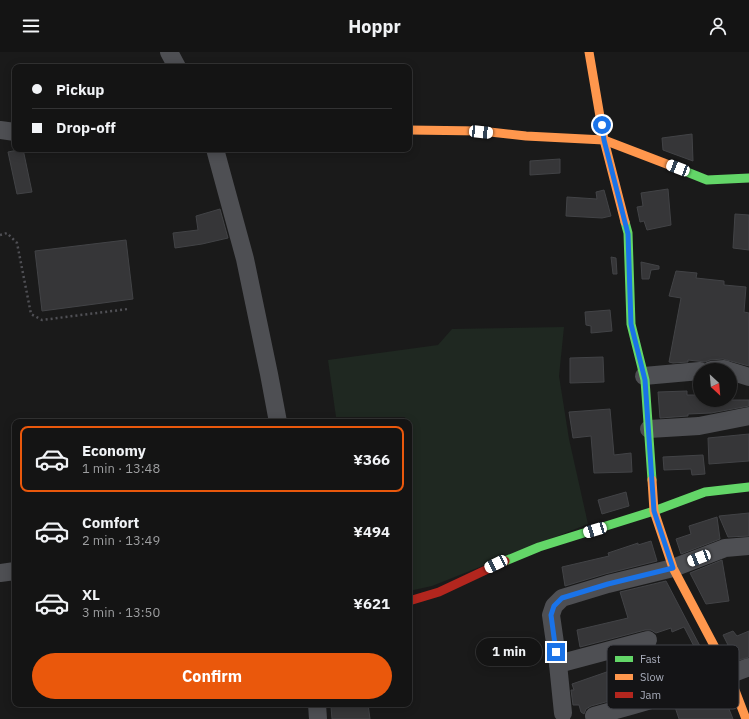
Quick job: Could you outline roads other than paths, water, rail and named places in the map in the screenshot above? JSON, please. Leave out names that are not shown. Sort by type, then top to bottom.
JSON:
[{"type":"street","points":[[169,52],[175,64]]},
{"type":"street","points":[[589,52],[604,140],[628,234],[631,324],[644,376],[654,511],[673,568],[714,645]]},
{"type":"street","points":[[0,130],[12,132]]},
{"type":"street","points":[[412,130],[481,132],[604,140],[707,180],[749,178]]},
{"type":"street","points":[[216,152],[245,259],[277,419]]},
{"type":"street","points":[[644,376],[693,372]]},
{"type":"street","points":[[737,373],[749,377]]},
{"type":"street","points":[[649,429],[699,426],[749,416]]},
{"type":"street","points":[[412,600],[439,592],[496,564],[539,547],[654,511],[705,492],[749,487]]},
{"type":"street","points":[[563,713],[551,615],[554,606],[562,598],[608,584],[673,568],[725,548],[749,546]]},
{"type":"street","points":[[0,573],[12,571]]},
{"type":"street","points":[[629,645],[648,640]]},
{"type":"street","points":[[558,664],[607,651]]},
{"type":"street","points":[[739,671],[749,667]]},
{"type":"street","points":[[739,701],[746,719]]},
{"type":"street","points":[[317,707],[318,719]]},
{"type":"street","points":[[594,716],[619,709]]}]
